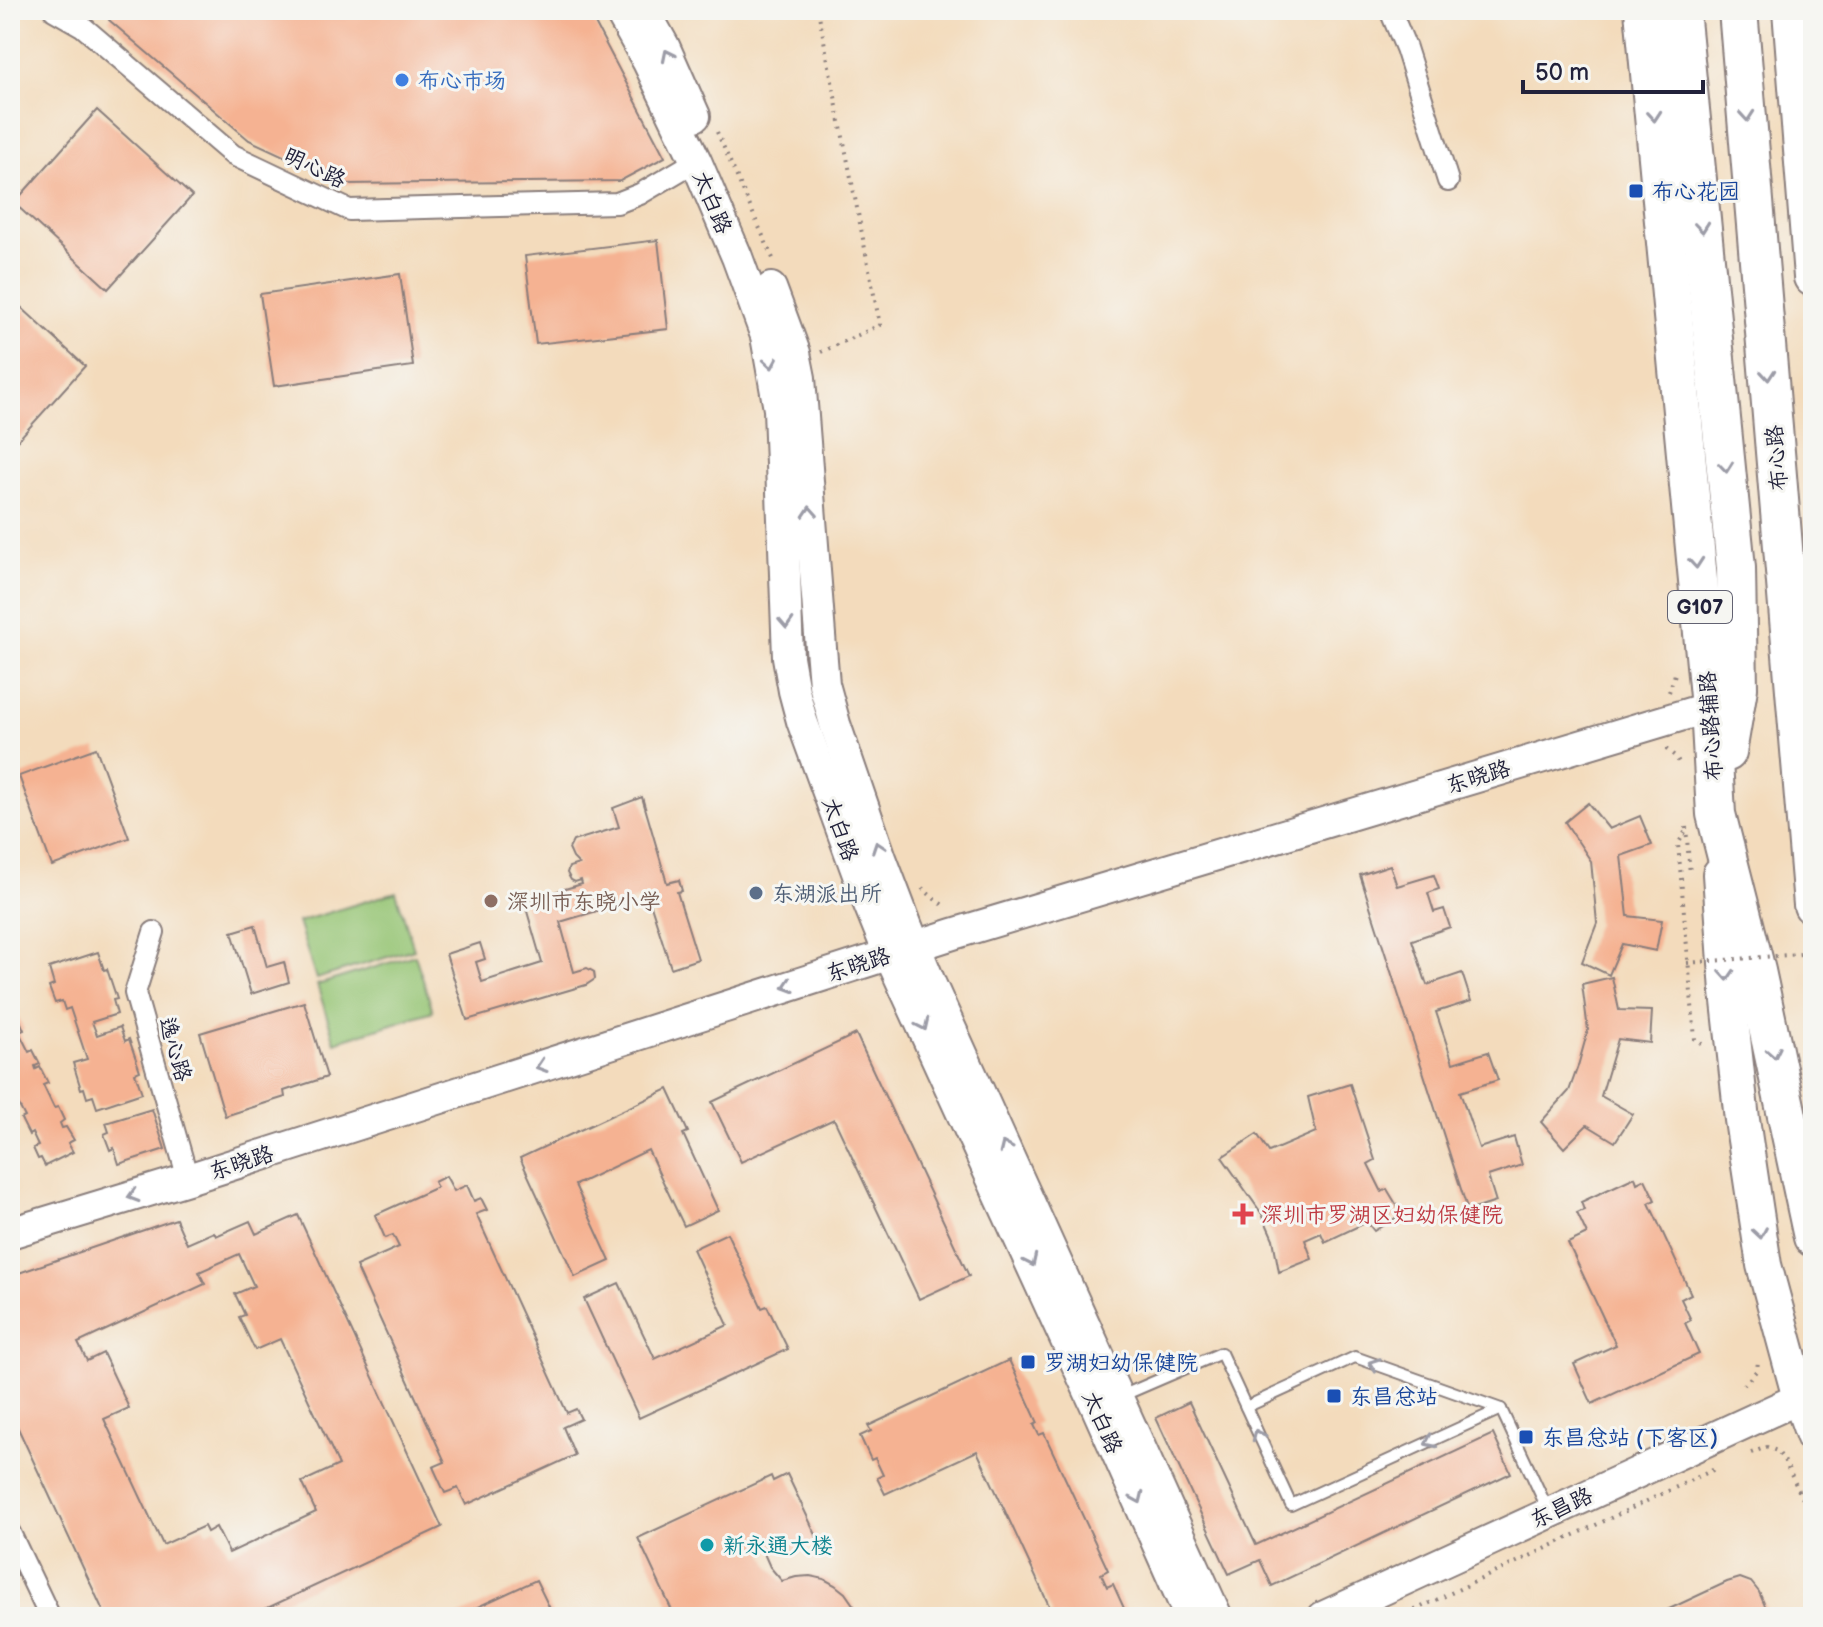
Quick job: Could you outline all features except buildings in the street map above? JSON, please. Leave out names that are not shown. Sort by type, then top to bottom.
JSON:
[{"type":"highway","name":"布心路辅路","points":[[1644,10],[1710,707],[1701,822]]},
{"type":"highway","points":[[1680,10],[1736,568],[1738,688],[1701,822]]},
{"type":"highway","name":"布心路","points":[[1738,10],[1813,905]]},
{"type":"highway","points":[[1792,10],[1813,277]]},
{"type":"highway","name":"G107","points":[[1701,822],[1756,971],[1813,1237]]},
{"type":"main road","name":"太白路","points":[[619,10],[696,161],[758,309],[770,352],[779,409],[790,674],[797,706],[868,902],[902,950],[1107,1402],[1217,1617]]},
{"type":"main road","name":"太白路","points":[[644,10],[670,59],[713,155],[767,278],[795,353],[800,378],[824,684],[881,858],[902,950]]},
{"type":"main road","name":"东晓路","points":[[10,1233],[188,1179],[964,930],[1710,707]]},
{"type":"main road","name":"布心路辅路","points":[[1701,822],[1728,992],[1742,1120],[1764,1265],[1813,1435]]},
{"type":"main road","name":"东昌路","points":[[1323,1617],[1800,1398]]},
{"type":"main road","name":"太白路","points":[[1107,1402],[1190,1617]]},
{"type":"street","name":"明心路","points":[[54,10],[85,18],[233,155],[349,210],[617,203],[640,194],[696,161]]},
{"type":"street","points":[[1390,10],[1406,48],[1448,181]]},
{"type":"street","name":"逸心路","points":[[154,932],[135,993],[188,1179]]},
{"type":"street","points":[[10,1533],[50,1617]]},
{"type":"lane","points":[[1107,1402],[1221,1353],[1291,1505],[1501,1409]]},
{"type":"lane","points":[[1246,1407],[1355,1357],[1501,1409],[1549,1513]]},
{"type":"path","points":[[812,356],[880,325],[818,10]]},
{"type":"path","points":[[1701,822],[1678,844],[1695,1039],[1705,1046]]},
{"type":"path","points":[[1687,963],[1813,953]]},
{"type":"path","points":[[1751,1453],[1767,1447],[1777,1451],[1813,1520]]},
{"type":"path","points":[[1400,1617],[1723,1466]]},
{"type":"green space","points":[[396,892],[414,949],[316,979],[298,922]]},
{"type":"green space","points":[[415,955],[433,1011],[335,1042],[317,985]]},
{"type":"place","name":"布心市场","points":[[402,80]]},
{"type":"place","name":"布心花园","points":[[1636,191]]},
{"type":"place","name":"东湖派出所","points":[[756,893]]},
{"type":"place","name":"深圳市东晓小学","points":[[491,901]]},
{"type":"place","name":"深圳市罗湖区妇幼保健院","points":[[1243,1214]]},
{"type":"place","name":"罗湖妇幼保健院","points":[[1028,1362]]},
{"type":"place","name":"东昌总站","points":[[1334,1396]]},
{"type":"place","name":"东昌总站 (下客区)","points":[[1526,1437]]},
{"type":"place","name":"新永通大楼","points":[[707,1545]]}]
